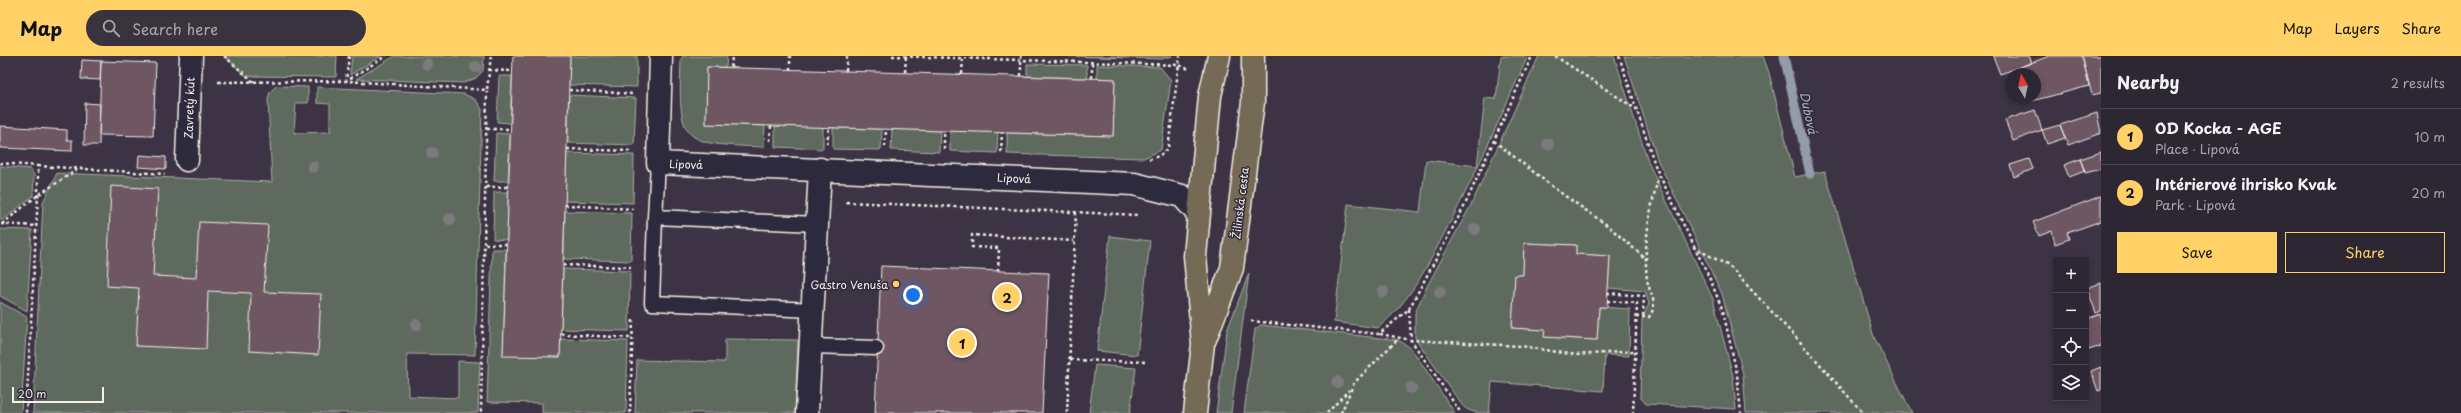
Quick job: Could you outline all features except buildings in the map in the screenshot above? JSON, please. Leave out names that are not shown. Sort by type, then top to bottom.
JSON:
[{"type":"main road","name":"Žilinská cesta","points":[[1195,413],[1203,344],[1195,256],[1210,96],[1219,56]]},
{"type":"main road","name":"Žilinská cesta","points":[[1203,344],[1232,268],[1252,102],[1253,56]]},
{"type":"street","name":"Zavretý kút","points":[[187,160],[190,56]]},
{"type":"street","name":"Lipová","points":[[662,56],[658,163],[1134,184],[1182,196],[1198,214]]},
{"type":"street","points":[[807,413],[820,169]]},
{"type":"lane","points":[[658,163],[652,303],[813,310]]},
{"type":"lane","points":[[655,217],[817,224]]},
{"type":"lane","points":[[811,346],[876,348]]},
{"type":"path","points":[[224,56],[255,83]]},
{"type":"path","points":[[346,82],[349,56]]},
{"type":"path","points":[[346,82],[386,56]]},
{"type":"path","points":[[481,413],[487,90],[491,56]]},
{"type":"path","points":[[731,68],[732,56]]},
{"type":"path","points":[[790,56],[790,70]]},
{"type":"path","points":[[846,70],[847,56]]},
{"type":"path","points":[[892,56],[1021,57],[1179,65],[1191,70]]},
{"type":"path","points":[[905,72],[906,56]]},
{"type":"path","points":[[1147,160],[1159,156],[1168,149],[1180,56]]},
{"type":"path","points":[[1379,334],[1409,309],[1464,207],[1532,56]]},
{"type":"path","points":[[1555,56],[1636,109]]},
{"type":"path","points":[[1619,56],[1659,175],[1710,279],[1723,311],[1737,374],[1741,413]]},
{"type":"path","points":[[962,74],[963,57]]},
{"type":"path","points":[[1021,57],[1021,76]]},
{"type":"path","points":[[1092,61],[1092,78]]},
{"type":"path","points":[[489,70],[512,71]]},
{"type":"path","points":[[190,81],[255,83],[346,82],[487,90]]},
{"type":"path","points":[[569,90],[634,94]]},
{"type":"path","points":[[770,144],[771,126]]},
{"type":"path","points":[[827,146],[828,128]]},
{"type":"path","points":[[487,129],[510,129]]},
{"type":"path","points":[[884,153],[886,129]]},
{"type":"path","points":[[944,131],[944,155]]},
{"type":"path","points":[[1001,156],[1002,133]]},
{"type":"path","points":[[1494,140],[1558,191],[1607,224],[1647,260]]},
{"type":"path","points":[[567,149],[632,152]]},
{"type":"path","points":[[0,163],[172,175],[187,160]]},
{"type":"path","points":[[26,413],[37,226],[38,166]]},
{"type":"path","points":[[1,224],[38,195],[79,169]]},
{"type":"path","points":[[1636,317],[1650,317],[1654,309],[1654,300],[1647,280],[1647,260],[1650,208],[1659,175]]},
{"type":"path","points":[[1067,413],[1078,181]]},
{"type":"path","points":[[486,187],[508,187]]},
{"type":"path","points":[[818,200],[1147,215]]},
{"type":"path","points":[[565,205],[637,210]]},
{"type":"path","points":[[1,224],[37,226]]},
{"type":"path","points":[[998,271],[999,248],[972,247],[972,235],[1074,241]]},
{"type":"path","points":[[485,244],[506,244]]},
{"type":"path","points":[[1693,247],[1729,266],[1802,344],[1863,413]]},
{"type":"path","points":[[564,265],[635,267]]},
{"type":"path","points":[[1607,293],[1644,296],[1643,317]]},
{"type":"path","points":[[1607,301],[1637,303],[1633,413]]},
{"type":"path","points":[[1409,309],[1411,340],[1461,413]]},
{"type":"path","points":[[1250,321],[1379,334],[1411,340],[1521,346],[1576,355],[1635,352]]},
{"type":"path","points":[[561,334],[632,338]]},
{"type":"path","points":[[1341,413],[1354,383],[1399,338]]},
{"type":"path","points":[[1070,360],[1146,362]]},
{"type":"path","points":[[1327,413],[1351,388]]},
{"type":"green space","points":[[224,56],[337,56],[336,77],[246,76]]},
{"type":"green space","points":[[352,56],[381,56],[350,75]]},
{"type":"green space","points":[[395,56],[484,56],[483,71],[476,78],[464,83],[356,79]]},
{"type":"green space","points":[[570,56],[637,56],[637,87],[569,85]]},
{"type":"green space","points":[[683,56],[727,56],[726,67],[707,67],[706,124],[765,126],[764,147],[716,144],[700,140],[690,134],[684,123],[681,108],[681,59]]},
{"type":"green space","points":[[1066,56],[1172,56],[1162,59]]},
{"type":"green space","points":[[1501,56],[1528,56],[1467,189],[1417,283],[1400,306],[1378,328],[1334,322],[1348,204],[1420,212],[1426,160],[1477,166],[1485,98],[1496,99]]},
{"type":"green space","points":[[1539,56],[1614,56],[1649,164],[1713,299],[1733,376],[1736,409],[1646,404],[1640,397],[1642,319],[1649,304],[1645,291],[1608,288],[1610,256],[1576,254],[1576,245],[1524,243],[1523,275],[1515,275],[1512,328],[1545,330],[1545,337],[1597,340],[1599,307],[1630,309],[1629,356],[1605,355],[1603,391],[1492,382],[1489,413],[1474,412],[1461,404],[1415,338],[1415,313],[1425,290],[1472,203]]},
{"type":"green space","points":[[1624,56],[1763,56],[1769,73],[1795,177],[1825,171],[1874,337],[1912,413],[1746,413],[1743,374],[1722,294],[1658,161]]},
{"type":"green space","points":[[1027,64],[1087,65],[1087,78],[1027,76]]},
{"type":"green space","points":[[1097,65],[1160,67],[1171,80],[1161,150],[1144,158],[1007,154],[1007,133],[1113,136],[1115,79],[1097,78]]},
{"type":"green space","points":[[499,76],[512,76],[510,123],[497,122]]},
{"type":"green space","points":[[276,86],[308,87],[308,103],[296,103],[294,133],[330,132],[330,104],[317,103],[317,87],[464,94],[476,100],[482,109],[475,355],[407,354],[408,396],[458,398],[458,361],[480,362],[478,413],[33,413],[43,202],[57,173],[272,182],[268,99],[270,92]]},
{"type":"green space","points":[[569,95],[636,98],[634,145],[568,143]]},
{"type":"green space","points":[[775,126],[823,127],[823,149],[775,147]]},
{"type":"green space","points":[[833,128],[882,129],[881,150],[833,149]]},
{"type":"green space","points":[[892,129],[940,131],[939,152],[891,150]]},
{"type":"green space","points":[[950,131],[998,132],[997,153],[950,151]]},
{"type":"green space","points":[[496,133],[510,134],[508,181],[494,181]]},
{"type":"green space","points":[[567,153],[634,155],[633,203],[565,201]]},
{"type":"green space","points":[[0,166],[30,169],[34,175],[33,196],[3,220],[0,220]]},
{"type":"green space","points":[[494,192],[508,192],[507,240],[493,239]]},
{"type":"green space","points":[[565,211],[632,213],[631,261],[564,259]]},
{"type":"green space","points":[[0,229],[32,230],[27,311],[0,296]]},
{"type":"green space","points":[[1110,236],[1150,241],[1137,355],[1097,351]]},
{"type":"green space","points":[[492,249],[506,249],[503,355],[560,357],[561,339],[628,341],[626,413],[542,413],[542,403],[487,402]]},
{"type":"green space","points":[[563,269],[630,271],[629,331],[561,329]]},
{"type":"green space","points":[[1249,273],[1231,413],[1216,413],[1227,331]]},
{"type":"green space","points":[[0,302],[27,317],[21,413],[0,413]]},
{"type":"green space","points":[[1261,325],[1398,340],[1411,348],[1455,413],[1244,413],[1255,329]]},
{"type":"green space","points":[[725,339],[798,340],[795,413],[635,413],[637,360],[725,362]]},
{"type":"green space","points":[[1095,365],[1136,368],[1130,413],[1089,413]]},
{"type":"waterway","name":"Dubová","points":[[1784,56],[1810,174]]},
{"type":"place","name":"Gastro Venuša","points":[[896,284]]},
{"type":"place","name":"Intérierové ihrisko Kvak","points":[[1007,297]]},
{"type":"place","name":"OD Kocka - AGE","points":[[962,343]]}]
